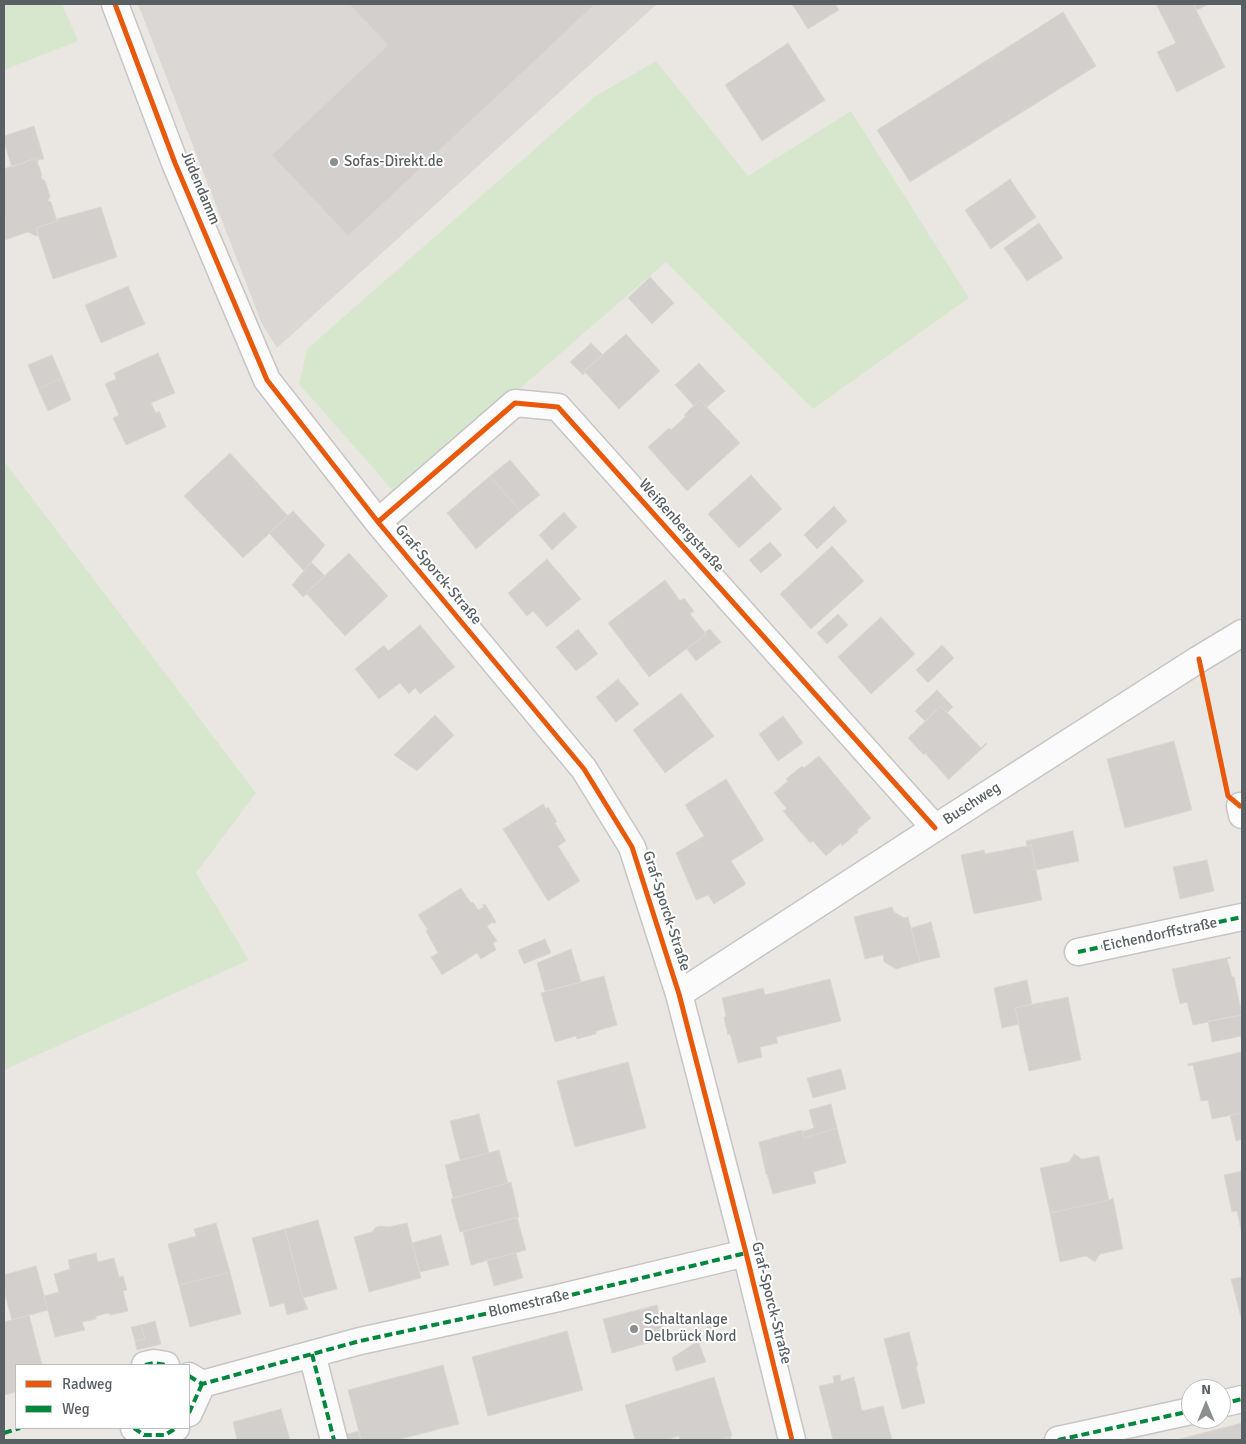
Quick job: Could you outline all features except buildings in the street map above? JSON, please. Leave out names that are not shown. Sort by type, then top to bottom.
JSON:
[{"type":"street","name":"Jüdendamm","points":[[115,4],[175,163],[267,380]]},
{"type":"street","name":"Graf-Sporck-Straße","points":[[267,380],[378,522],[584,769],[632,847],[679,994],[746,1252],[792,1440]]},
{"type":"street","name":"Weißenbergstraße","points":[[378,522],[515,404],[558,407],[935,828]]},
{"type":"street","name":"Buschweg","points":[[679,994],[935,828],[1242,633]]},
{"type":"street","points":[[1242,806],[1240,806],[1242,815]]},
{"type":"street","name":"Eichendorffstraße","points":[[1078,952],[1242,917]]},
{"type":"street","name":"Blomestraße","points":[[190,1408],[195,1380],[554,1299],[746,1252]]},
{"type":"street","points":[[312,1354],[334,1440]]},
{"type":"street","points":[[1058,1440],[1181,1413]]},
{"type":"street","points":[[135,1429],[144,1435],[165,1435],[174,1429]]},
{"type":"shaded area","points":[[138,4],[657,4],[277,348],[262,324]]},
{"type":"green space","points":[[4,4],[62,4],[78,41],[4,70]]},
{"type":"green space","points":[[656,61],[748,176],[851,111],[969,298],[813,409],[666,262],[397,495],[299,384],[307,349],[594,97]]},
{"type":"green space","points":[[4,461],[256,793],[196,873],[249,960],[4,1070]]},
{"type":"marked path","points":[[1078,952],[1242,917]]},
{"type":"marked path","points":[[190,1377],[202,1384],[360,1341],[554,1299],[746,1253]]},
{"type":"marked path","points":[[312,1354],[334,1440]]},
{"type":"marked path","points":[[150,1364],[160,1364]]},
{"type":"marked path","points":[[190,1411],[202,1384]]},
{"type":"marked path","points":[[1231,1402],[1242,1399]]},
{"type":"marked path","points":[[1058,1440],[1181,1413]]},
{"type":"marked path","points":[[4,1433],[17,1429]]},
{"type":"marked path","points":[[135,1429],[144,1435],[165,1435],[174,1429]]},
{"type":"cycle path","points":[[115,4],[175,163],[267,380],[378,522],[584,769],[632,847],[679,994],[792,1440]]},
{"type":"cycle path","points":[[378,522],[515,403],[558,407],[935,828]]},
{"type":"cycle path","points":[[1199,659],[1228,796],[1240,806]]},
{"type":"place","name":"Sofas-Direkt.de","points":[[334,162]]},
{"type":"place","name":"Schaltanlage Delbrück Nord","points":[[634,1329]]}]
